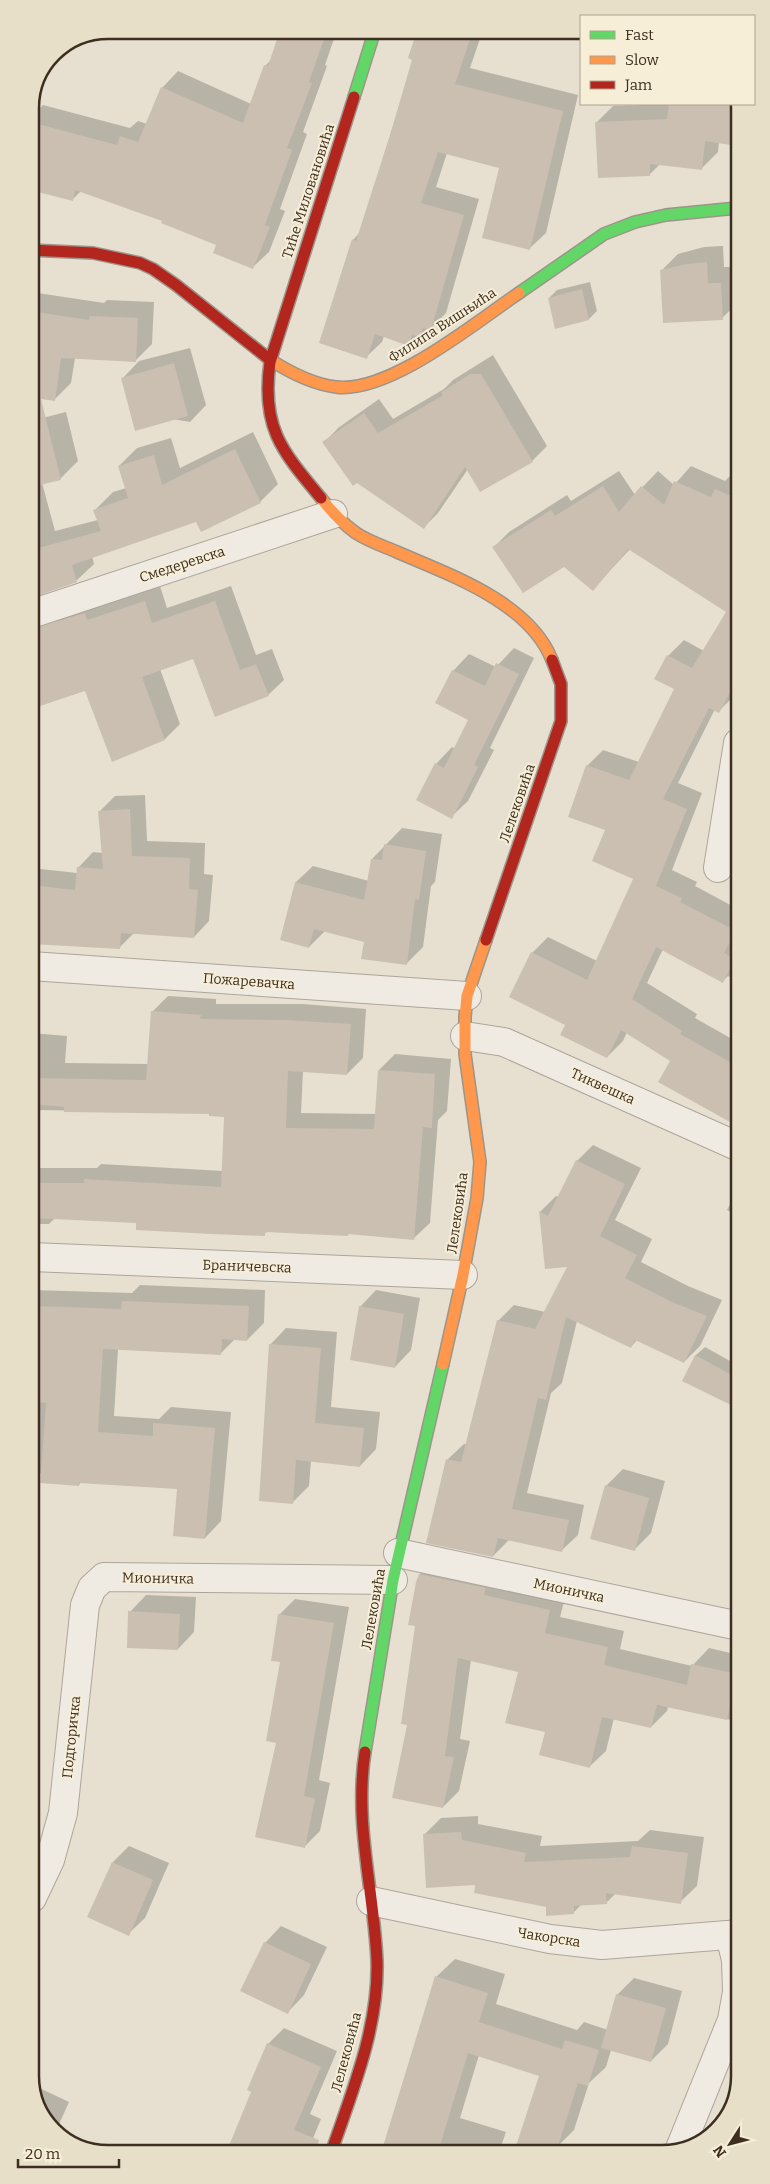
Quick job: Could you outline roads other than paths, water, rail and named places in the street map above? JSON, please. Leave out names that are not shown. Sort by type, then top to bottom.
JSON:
[{"type":"street","name":"Тиће Миловановића","points":[[270,362],[372,39]]},
{"type":"street","name":"Филипа Вишњића","points":[[39,251],[113,256],[151,268],[190,294],[270,362],[313,384],[342,387],[362,386],[380,380],[416,363],[604,234],[635,222],[666,215],[731,209]]},
{"type":"street","name":"Лелековића","points":[[270,362],[266,387],[268,416],[277,438],[292,463],[333,514],[356,533],[491,594],[521,617],[546,646],[561,686],[561,721],[467,996],[465,1054],[480,1162],[477,1198],[463,1275],[398,1553],[361,1778],[362,1835],[372,1901],[377,1964],[371,2026],[334,2145]]},
{"type":"street","name":"Смедеревска","points":[[39,611],[333,514]]},
{"type":"street","points":[[718,868],[731,787]]},
{"type":"street","name":"Пожаревачка","points":[[39,967],[467,996]]},
{"type":"street","name":"Тиквешка","points":[[465,1036],[504,1042],[731,1143]]},
{"type":"street","name":"Браничевска","points":[[39,1257],[463,1275]]},
{"type":"street","name":"Мионичка","points":[[398,1553],[731,1624]]},
{"type":"street","name":"Мионичка","points":[[104,1577],[393,1580]]},
{"type":"street","name":"Подгоричка","points":[[39,1883],[50,1860],[63,1813],[85,1605],[92,1588],[104,1577]]},
{"type":"street","name":"Чакорска","points":[[372,1901],[550,1939],[602,1945],[731,1934]]},
{"type":"street","name":"Чакорска","points":[[683,2142],[731,2022]]}]
